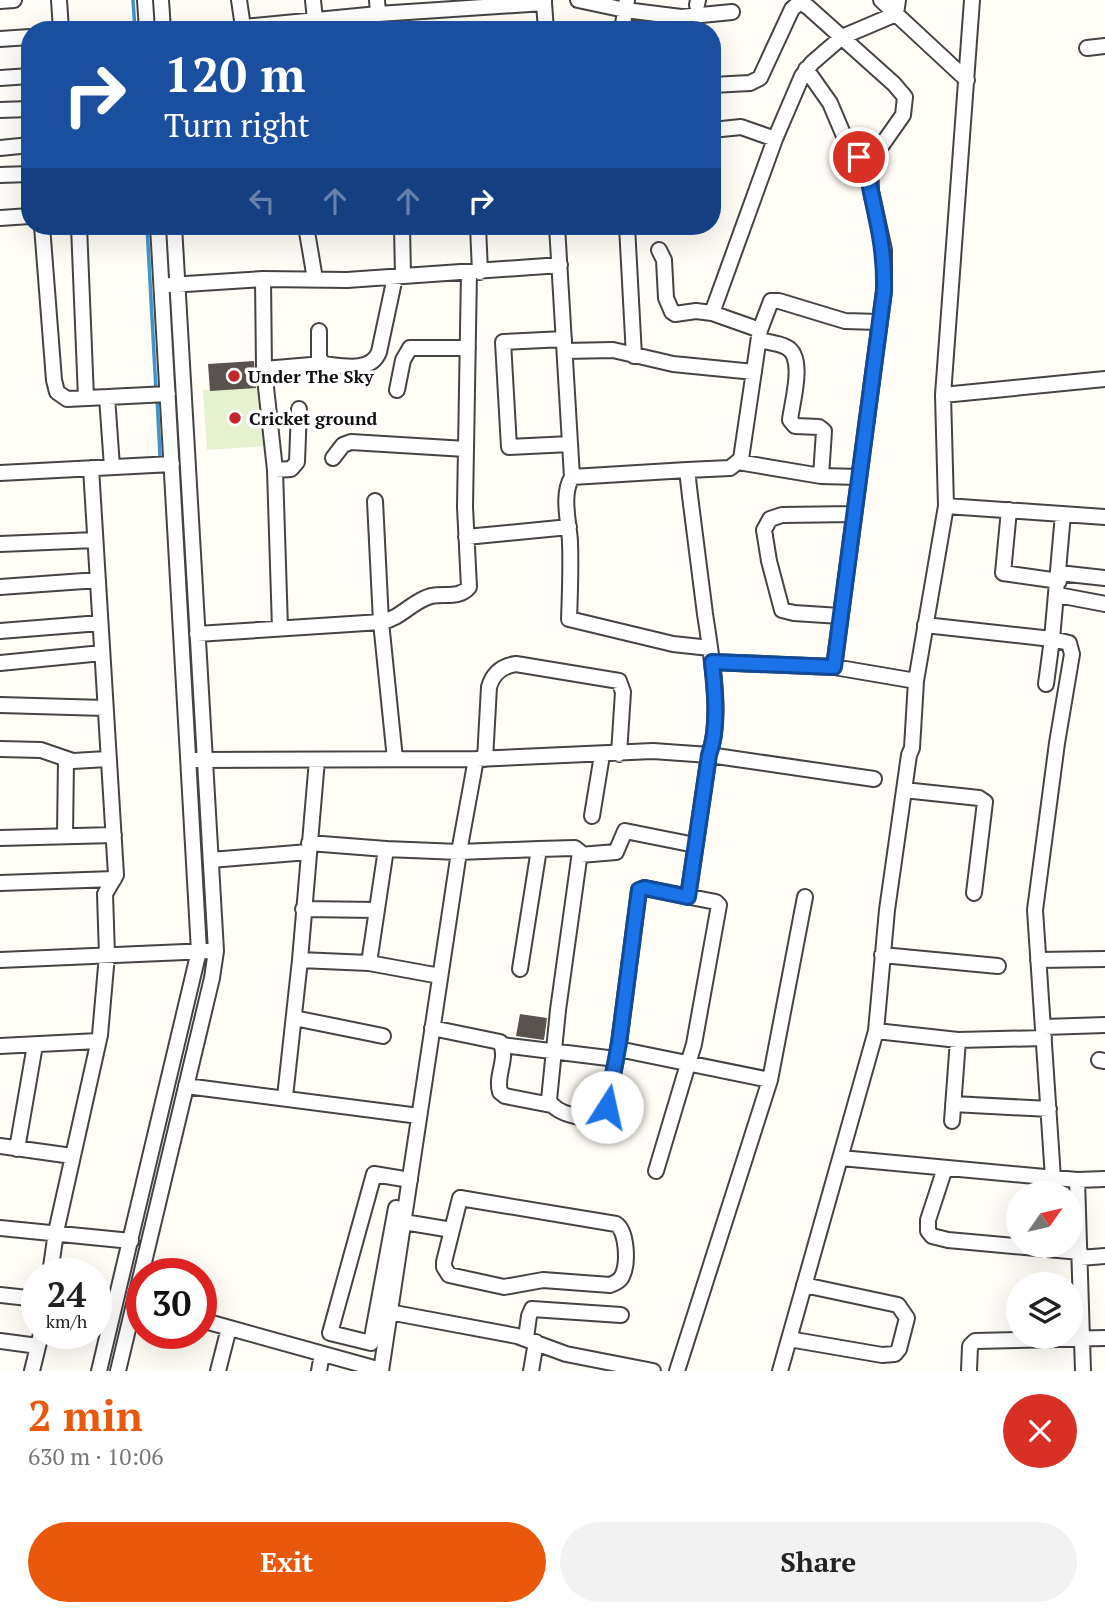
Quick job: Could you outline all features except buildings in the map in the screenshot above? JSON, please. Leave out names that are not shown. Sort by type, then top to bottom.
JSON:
[{"type":"street","points":[[0,1],[14,0]]},
{"type":"street","points":[[60,0],[61,21]]},
{"type":"street","points":[[145,0],[146,21]]},
{"type":"street","points":[[161,0],[162,21]]},
{"type":"street","points":[[239,0],[242,21]]},
{"type":"street","points":[[313,0],[315,20]]},
{"type":"street","points":[[578,0],[626,5],[681,17],[732,12]]},
{"type":"street","points":[[881,0],[897,7],[967,80]]},
{"type":"street","points":[[780,1371],[876,1031],[882,955],[912,748],[916,681],[946,506],[943,395],[972,0]]},
{"type":"street","points":[[721,85],[750,83],[760,78],[792,9],[799,1],[894,84],[905,97],[903,115],[870,162],[871,191],[884,250],[884,291],[834,667]]},
{"type":"street","points":[[307,21],[377,7],[544,2],[545,21]]},
{"type":"street","points":[[712,313],[775,139],[806,69],[842,37],[897,7]]},
{"type":"street","points":[[0,39],[21,38]]},
{"type":"street","points":[[1087,48],[1105,46]]},
{"type":"street","points":[[806,69],[830,103],[844,136],[870,172]]},
{"type":"street","points":[[0,78],[21,77]]},
{"type":"street","points":[[0,110],[21,109]]},
{"type":"street","points":[[721,129],[740,127],[775,139]]},
{"type":"street","points":[[0,148],[21,146]]},
{"type":"street","points":[[0,175],[21,174]]},
{"type":"street","points":[[0,218],[21,217]]},
{"type":"street","points":[[44,235],[57,392],[67,399],[168,394]]},
{"type":"street","points":[[79,235],[86,398]]},
{"type":"street","points":[[99,1371],[199,950],[159,235]]},
{"type":"street","points":[[148,1258],[216,951],[174,235]]},
{"type":"street","points":[[308,235],[315,279]]},
{"type":"street","points":[[264,369],[323,364],[365,366],[375,360],[400,277],[402,235]]},
{"type":"street","points":[[197,634],[381,622],[399,617],[430,597],[466,591],[468,348],[477,235]]},
{"type":"street","points":[[557,235],[572,477],[566,499],[569,527],[569,619],[711,655],[834,667],[916,681]]},
{"type":"street","points":[[627,235],[634,356]]},
{"type":"street","points":[[659,250],[664,260],[666,298],[669,308],[675,314],[696,311],[712,313],[785,346],[796,357],[790,420],[792,425],[819,427],[824,431],[821,476]]},
{"type":"street","points":[[162,286],[263,279],[400,277],[559,265]]},
{"type":"street","points":[[263,279],[264,369],[275,470],[280,628]]},
{"type":"street","points":[[572,477],[730,468],[738,462],[742,455],[760,335],[768,306],[774,300],[845,321],[879,322]]},
{"type":"street","points":[[319,331],[319,357],[323,364]]},
{"type":"street","points":[[570,444],[509,447],[503,342],[613,350],[673,364],[754,372]]},
{"type":"street","points":[[397,390],[403,360],[410,348],[468,348]]},
{"type":"street","points":[[943,395],[1105,379]]},
{"type":"street","points":[[107,397],[112,467]]},
{"type":"street","points":[[275,470],[291,469],[298,462],[299,409]]},
{"type":"street","points":[[333,458],[342,445],[351,442],[466,449]]},
{"type":"street","points":[[738,462],[821,476],[859,477]]},
{"type":"street","points":[[0,472],[172,464]]},
{"type":"street","points":[[52,1258],[98,1041],[107,955],[105,894],[116,875],[91,468]]},
{"type":"street","points":[[687,470],[714,685],[713,744],[709,755],[688,897]]},
{"type":"street","points":[[374,501],[381,622],[395,759]]},
{"type":"street","points":[[946,506],[1105,517]]},
{"type":"street","points":[[1009,510],[1003,573],[1059,583],[1105,604]]},
{"type":"street","points":[[840,616],[789,613],[782,610],[764,530],[771,519],[782,515],[854,514]]},
{"type":"street","points":[[1046,684],[1054,601],[1059,583],[1063,514]]},
{"type":"street","points":[[466,537],[569,527]]},
{"type":"street","points":[[0,544],[95,540]]},
{"type":"street","points":[[1059,583],[1105,578]]},
{"type":"street","points":[[0,587],[97,580]]},
{"type":"street","points":[[0,631],[100,623]]},
{"type":"street","points":[[925,625],[1052,639],[1069,643],[1072,654],[1036,896],[1053,1178]]},
{"type":"street","points":[[0,663],[102,653]]},
{"type":"street","points":[[217,1325],[381,1370],[389,1312],[392,1259],[419,1116],[459,852],[480,759],[491,678],[499,670],[516,664],[619,681],[623,692],[619,754]]},
{"type":"street","points":[[0,705],[105,708]]},
{"type":"street","points":[[0,749],[41,750],[80,761],[107,759]]},
{"type":"street","points":[[188,759],[480,759],[653,751],[709,755],[874,779]]},
{"type":"street","points":[[592,816],[602,755]]},
{"type":"street","points":[[65,836],[66,759]]},
{"type":"street","points":[[285,1097],[317,760]]},
{"type":"street","points":[[904,790],[979,798],[985,802],[974,893]]},
{"type":"street","points":[[580,855],[617,852],[625,831],[695,845]]},
{"type":"street","points":[[0,838],[114,835]]},
{"type":"street","points":[[211,860],[308,848],[459,852],[578,848],[580,855],[554,1050],[549,1100],[551,1105]]},
{"type":"street","points":[[369,963],[386,849]]},
{"type":"street","points":[[520,969],[539,849]]},
{"type":"street","points":[[0,883],[114,879]]},
{"type":"street","points":[[502,1045],[498,1085],[505,1096],[551,1105],[560,1111],[588,1118],[595,1119],[603,1114],[607,1107],[617,1054],[639,890],[645,888],[716,902],[720,908],[701,1012],[656,1171]]},
{"type":"street","points":[[677,1371],[770,1080],[805,897]]},
{"type":"street","points":[[303,909],[377,910]]},
{"type":"street","points":[[0,960],[216,951]]},
{"type":"street","points":[[882,955],[998,966]]},
{"type":"street","points":[[1038,960],[1105,959]]},
{"type":"street","points":[[300,960],[369,963],[440,976]]},
{"type":"street","points":[[294,1018],[383,1036]]},
{"type":"street","points":[[876,1031],[958,1040],[1105,1026]]},
{"type":"street","points":[[432,1028],[496,1041],[502,1045],[617,1054],[770,1080]]},
{"type":"street","points":[[951,1121],[958,1040]]},
{"type":"street","points":[[0,1046],[98,1041]]},
{"type":"street","points":[[17,1149],[35,1045]]},
{"type":"street","points":[[186,1086],[419,1116]]},
{"type":"street","points":[[953,1104],[1049,1109]]},
{"type":"street","points":[[0,1146],[72,1156]]},
{"type":"street","points":[[841,1158],[1077,1180],[1105,1179]]},
{"type":"street","points":[[945,1168],[928,1220],[928,1231],[932,1236],[948,1240],[1006,1247]]},
{"type":"street","points":[[374,1174],[406,1179],[404,1222],[371,1343],[330,1333],[374,1174]]},
{"type":"street","points":[[460,1198],[616,1223],[622,1228],[625,1240],[624,1273],[610,1285],[543,1280],[505,1287],[455,1278],[444,1268],[452,1230],[460,1198]]},
{"type":"street","points":[[404,1222],[452,1230]]},
{"type":"street","points":[[0,1228],[131,1241]]},
{"type":"street","points":[[1083,1255],[1105,1256]]},
{"type":"street","points":[[789,1339],[882,1355],[895,1354],[899,1349],[907,1318],[898,1305],[804,1286]]},
{"type":"street","points":[[0,1295],[21,1297]]},
{"type":"street","points":[[531,1371],[532,1309],[621,1315]]},
{"type":"street","points":[[389,1312],[531,1340],[566,1354],[653,1371]]},
{"type":"street","points":[[218,1371],[229,1328]]},
{"type":"street","points":[[1083,1339],[1105,1338]]},
{"type":"street","points":[[0,1341],[21,1340]]},
{"type":"street","points":[[969,1371],[970,1346],[975,1341],[1006,1340]]},
{"type":"street","points":[[118,1371],[126,1344]]},
{"type":"street","points":[[32,1371],[38,1349]]},
{"type":"street","points":[[1083,1349],[1083,1371]]},
{"type":"street","points":[[319,1371],[322,1354]]},
{"type":"green space","name":"Cricket ground","points":[[262,387],[266,446],[207,450],[203,390]]},
{"type":"waterway","points":[[133,0],[134,21]]},
{"type":"waterway","points":[[147,235],[156,391]]},
{"type":"waterway","points":[[157,398],[160,456]]},
{"type":"place","name":"Under The Sky","points":[[234,376]]},
{"type":"place","name":"Cricket ground","points":[[235,418]]},
{"type":"route","points":[[607,1107],[619,1043],[639,890],[645,888],[688,897],[709,755],[713,744],[712,662],[834,667],[884,291],[884,250],[869,182],[870,172],[859,157]]}]
